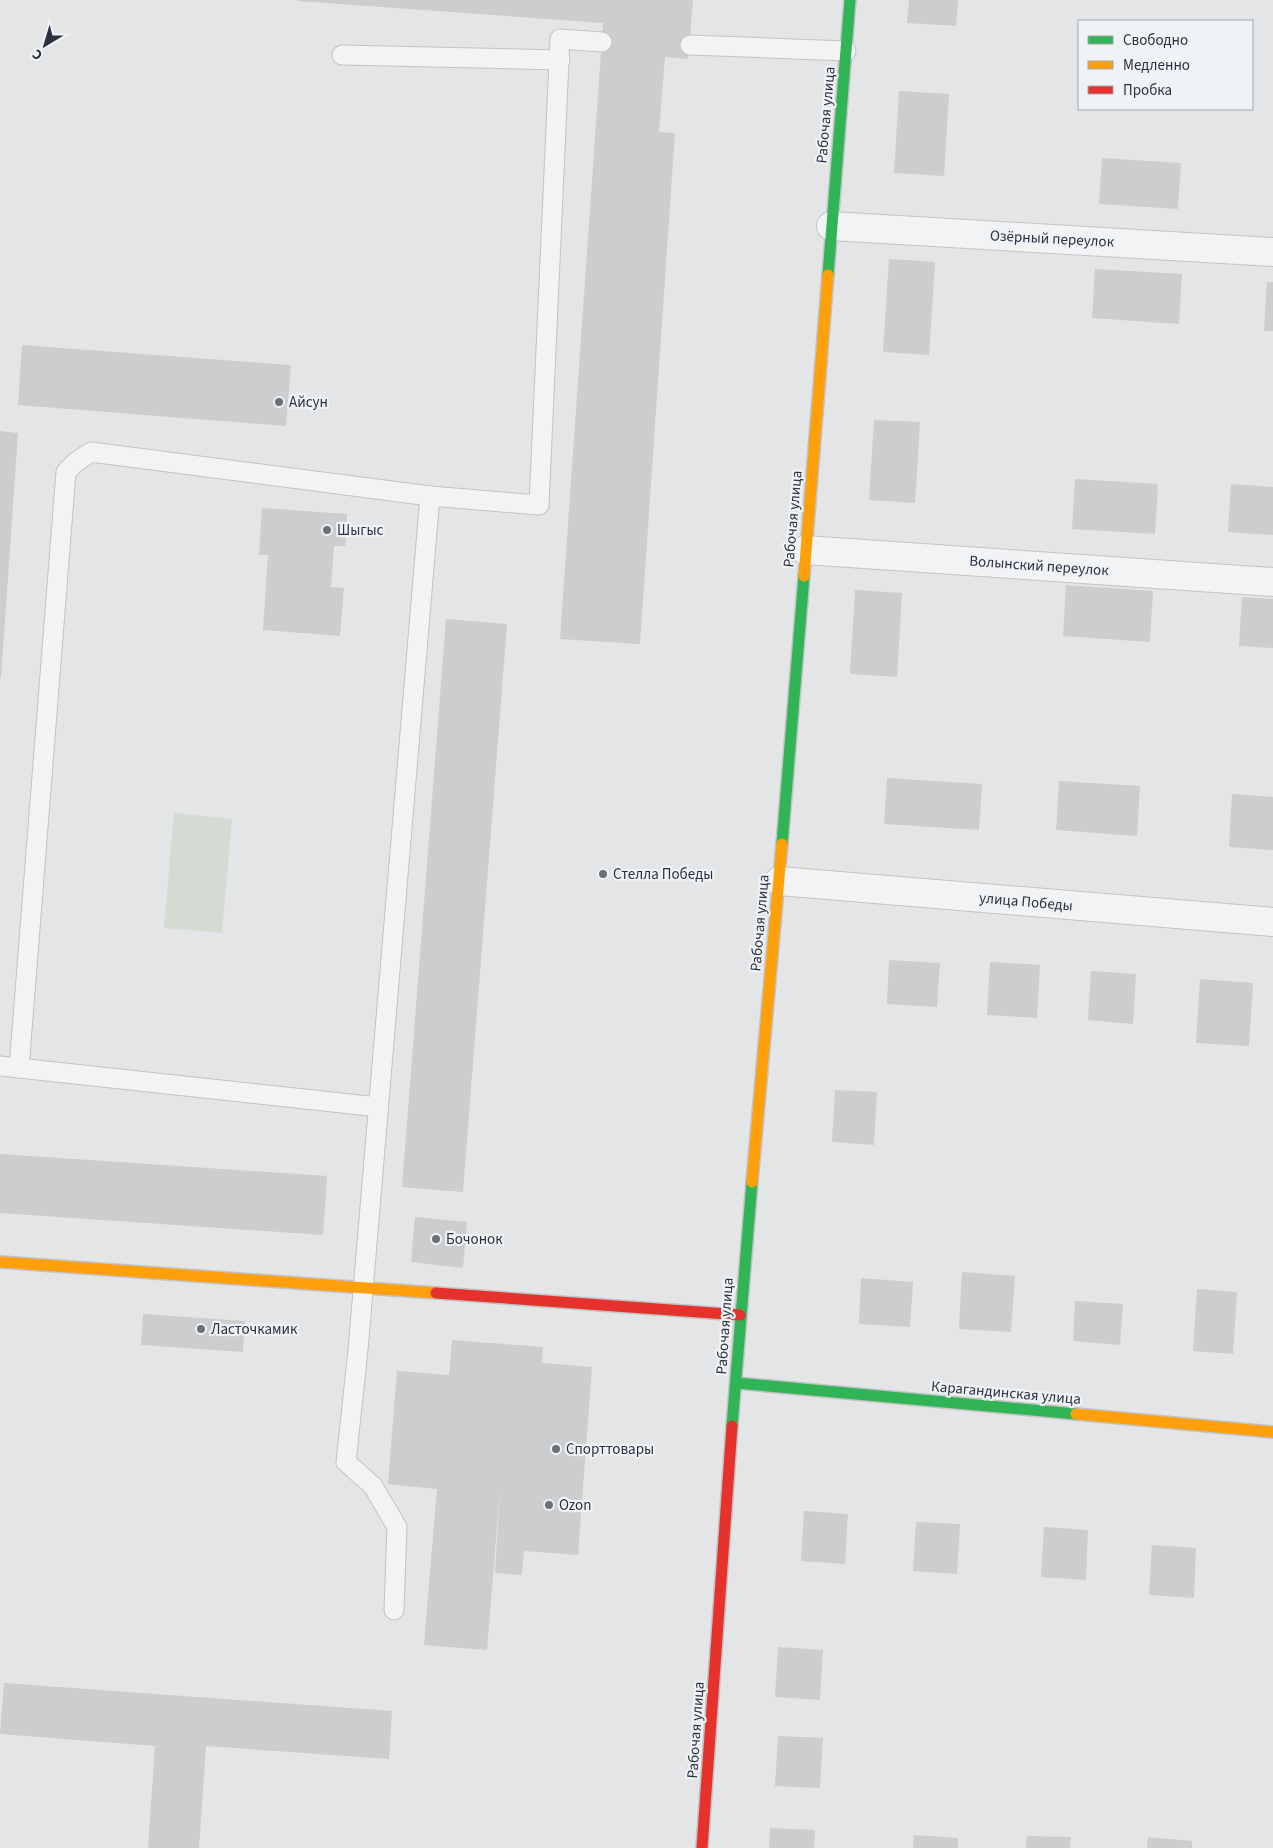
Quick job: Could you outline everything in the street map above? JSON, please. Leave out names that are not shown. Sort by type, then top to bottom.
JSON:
[{"type":"street","name":"Рабочая улица","points":[[702,1848],[740,1315],[779,881],[850,0]]},
{"type":"street","name":"Озёрный переулок","points":[[832,226],[1273,252]]},
{"type":"street","name":"Волынский переулок","points":[[805,550],[1273,582]]},
{"type":"street","name":"улица Победы","points":[[779,881],[1273,922]]},
{"type":"street","points":[[0,1262],[740,1315]]},
{"type":"street","name":"Карагандинская улица","points":[[736,1383],[1273,1432]]},
{"type":"lane","points":[[19,1068],[66,472],[76,462],[91,452],[430,496],[539,505],[560,39],[602,42]]},
{"type":"lane","points":[[690,45],[846,51]]},
{"type":"lane","points":[[342,55],[560,60]]},
{"type":"lane","points":[[394,1610],[397,1527],[373,1486],[346,1462],[358,1350],[430,496]]},
{"type":"lane","points":[[0,1066],[378,1107]]},
{"type":"shaded area","points":[[174,813],[232,819],[222,933],[164,928]]},
{"type":"building","points":[[298,0],[693,0],[688,59],[665,57],[659,132],[675,133],[640,644],[560,639],[603,23]]},
{"type":"building","points":[[909,0],[958,0],[956,26],[907,23]]},
{"type":"building","points":[[899,91],[949,94],[944,176],[894,173]]},
{"type":"building","points":[[1102,158],[1181,163],[1178,209],[1099,204]]},
{"type":"building","points":[[889,259],[935,262],[929,355],[883,352]]},
{"type":"building","points":[[1095,269],[1182,274],[1179,324],[1092,318]]},
{"type":"building","points":[[1267,282],[1273,282],[1273,331],[1264,331]]},
{"type":"building","points":[[22,345],[291,365],[286,426],[18,405]]},
{"type":"building","points":[[874,420],[920,422],[915,503],[869,500]]},
{"type":"building","points":[[0,431],[18,433],[1,678],[0,678]]},
{"type":"building","points":[[1075,479],[1158,484],[1155,534],[1072,529]]},
{"type":"building","points":[[1231,484],[1273,487],[1273,535],[1228,532]]},
{"type":"building","points":[[262,508],[347,514],[345,546],[334,546],[331,587],[344,588],[340,636],[263,630],[268,555],[259,555]]},
{"type":"building","points":[[1066,585],[1153,591],[1150,642],[1063,636]]},
{"type":"building","points":[[855,590],[902,593],[897,677],[850,674]]},
{"type":"building","points":[[1242,597],[1273,599],[1273,648],[1239,646]]},
{"type":"building","points":[[446,619],[507,624],[463,1192],[402,1187]]},
{"type":"building","points":[[887,778],[982,784],[979,830],[884,824]]},
{"type":"building","points":[[1059,781],[1140,786],[1137,836],[1056,830]]},
{"type":"building","points":[[1232,794],[1273,797],[1273,850],[1229,847]]},
{"type":"building","points":[[889,960],[940,963],[937,1007],[887,1004]]},
{"type":"building","points":[[990,962],[1040,965],[1037,1018],[987,1015]]},
{"type":"building","points":[[1091,971],[1136,974],[1133,1024],[1088,1020]]},
{"type":"building","points":[[1200,979],[1253,983],[1249,1046],[1196,1043]]},
{"type":"building","points":[[835,1090],[877,1092],[874,1145],[832,1142]]},
{"type":"building","points":[[0,1154],[327,1176],[323,1235],[0,1213]]},
{"type":"building","points":[[415,1217],[467,1222],[463,1268],[411,1262]]},
{"type":"building","points":[[962,1272],[1015,1276],[1011,1332],[959,1329]]},
{"type":"building","points":[[861,1278],[913,1282],[910,1327],[859,1324]]},
{"type":"building","points":[[1197,1289],[1237,1292],[1233,1354],[1193,1351]]},
{"type":"building","points":[[1075,1301],[1123,1304],[1120,1345],[1073,1341]]},
{"type":"building","points":[[143,1314],[245,1321],[243,1352],[141,1345]]},
{"type":"building","points":[[452,1340],[543,1347],[542,1363],[592,1367],[578,1555],[524,1551],[522,1575],[495,1573],[500,1490],[487,1650],[424,1645],[437,1489],[388,1484],[397,1371],[449,1375]]},
{"type":"building","points":[[804,1511],[848,1514],[845,1564],[801,1561]]},
{"type":"building","points":[[916,1522],[960,1524],[957,1574],[913,1571]]},
{"type":"building","points":[[1044,1527],[1088,1530],[1086,1580],[1041,1577]]},
{"type":"building","points":[[1152,1545],[1196,1548],[1194,1598],[1149,1595]]},
{"type":"building","points":[[778,1647],[823,1650],[820,1700],[775,1697]]},
{"type":"building","points":[[4,1683],[392,1711],[389,1759],[206,1746],[199,1848],[148,1848],[155,1746],[0,1734]]},
{"type":"building","points":[[778,1736],[823,1738],[820,1788],[775,1786]]},
{"type":"building","points":[[770,1828],[815,1830],[814,1848],[769,1848]]},
{"type":"building","points":[[914,1835],[958,1838],[958,1848],[913,1848]]},
{"type":"building","points":[[1027,1836],[1071,1837],[1070,1848],[1026,1848]]},
{"type":"building","points":[[1148,1837],[1192,1841],[1192,1848],[1147,1848]]},
{"type":"traffic: fast","points":[[828,275],[850,0]]},
{"type":"traffic: fast","points":[[782,844],[804,576]]},
{"type":"traffic: fast","points":[[732,1426],[752,1182]]},
{"type":"traffic: fast","points":[[736,1383],[1076,1414]]},
{"type":"traffic: slow","points":[[804,576],[828,275]]},
{"type":"traffic: slow","points":[[752,1182],[782,844]]},
{"type":"traffic: slow","points":[[0,1262],[436,1293]]},
{"type":"traffic: slow","points":[[1076,1414],[1273,1432]]},
{"type":"traffic: jam","points":[[436,1293],[740,1315]]},
{"type":"traffic: jam","points":[[702,1848],[732,1426]]},
{"type":"place","name":"Айсун","points":[[279,402]]},
{"type":"place","name":"Шыгыс","points":[[327,530]]},
{"type":"place","name":"Стелла Победы","points":[[603,874]]},
{"type":"place","name":"Бочонок","points":[[436,1239]]},
{"type":"place","name":"Ласточкамик","points":[[201,1329]]},
{"type":"place","name":"Спорттовары","points":[[556,1449]]},
{"type":"place","name":"Ozon","points":[[549,1505]]}]
